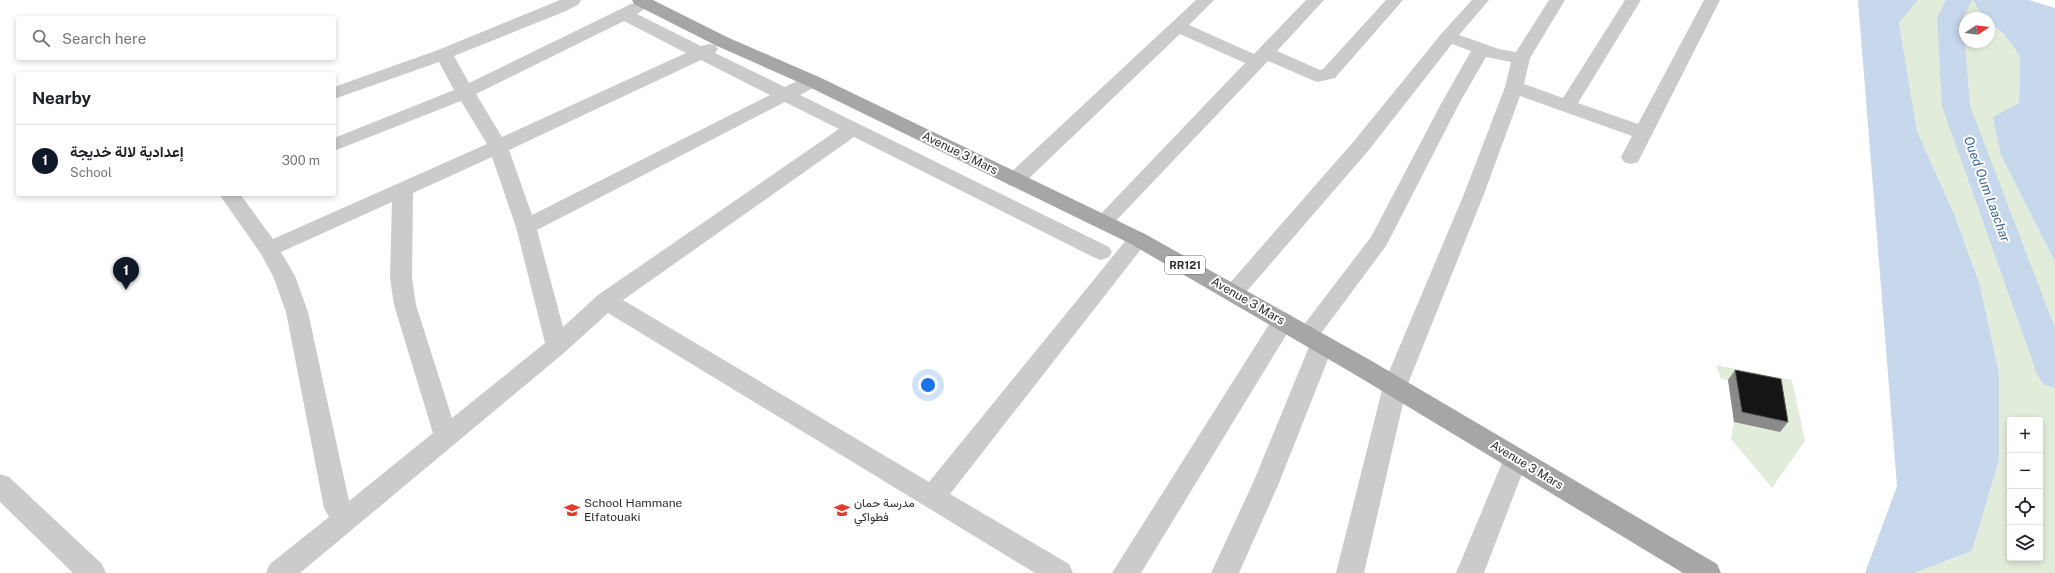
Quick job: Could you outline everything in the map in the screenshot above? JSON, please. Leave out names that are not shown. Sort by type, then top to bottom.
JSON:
[{"type":"main road","name":"Avenue 3 Mars","points":[[637,6],[812,81],[1138,239],[1315,339],[1707,573]]},
{"type":"street","points":[[336,92],[444,54],[560,7],[572,0]]},
{"type":"street","points":[[1015,180],[1206,0]]},
{"type":"street","points":[[1103,222],[1316,0]]},
{"type":"street","points":[[1178,27],[1261,58],[1318,76],[1325,76],[1329,74],[1395,0]]},
{"type":"street","points":[[1233,292],[1360,146],[1448,37],[1481,0]]},
{"type":"street","points":[[1350,573],[1395,386],[1474,194],[1514,87],[1521,58],[1558,0]]},
{"type":"street","points":[[1567,106],[1633,0]]},
{"type":"street","points":[[1631,157],[1712,0]]},
{"type":"street","points":[[336,144],[465,92],[637,6],[700,54],[854,128],[1101,252]]},
{"type":"street","points":[[1448,37],[1481,50],[1521,58]]},
{"type":"street","points":[[268,249],[498,147],[723,42]]},
{"type":"street","points":[[1225,573],[1266,483],[1315,339],[1379,241],[1451,102],[1481,50]]},
{"type":"street","points":[[444,54],[498,147],[526,227],[557,346]]},
{"type":"street","points":[[526,227],[812,81]]},
{"type":"street","points":[[1514,87],[1643,133]]},
{"type":"street","points":[[280,573],[557,346],[606,301],[854,128]]},
{"type":"street","points":[[403,190],[401,278],[405,305],[446,437]]},
{"type":"street","points":[[230,196],[268,249],[284,276],[298,312],[337,508],[346,519]]},
{"type":"street","points":[[933,496],[1138,239]]},
{"type":"street","points":[[606,301],[1059,573]]},
{"type":"street","points":[[1126,573],[1283,321]]},
{"type":"street","points":[[1470,573],[1516,458]]},
{"type":"street","points":[[0,485],[92,573]]},
{"type":"green space","points":[[1918,0],[1973,0],[1980,12],[1959,12],[1959,48],[1995,48],[1995,27],[2003,33],[2020,56],[2019,103],[2001,155],[2055,262],[2055,573],[1914,573],[1972,551],[1999,460],[1999,373],[1980,285],[1955,216],[1917,131],[1899,23]]},
{"type":"green space","points":[[1716,365],[1792,380],[1805,441],[1772,488],[1731,439],[1734,422],[1728,380],[1721,379]]},
{"type":"water","points":[[1858,0],[1918,0],[1899,23],[1917,131],[1955,216],[1980,285],[1999,373],[1999,460],[1972,551],[1914,573],[1865,573],[1897,486]]},
{"type":"water","points":[[1973,0],[2029,0],[2055,8],[2055,262],[2001,155],[1993,117],[2019,103],[2020,56],[2003,33],[1995,27],[1995,12],[1980,12]]},
{"type":"building","points":[[1735,370],[1781,379],[1788,422],[1742,412]]},
{"type":"waterway","name":"Oued Oum Laachar","points":[[1959,0],[1950,18],[1956,106],[2055,374]]},
{"type":"place","name":"إعدادية لالة خديجة","points":[[126,290]]},
{"type":"place","name":"School Hammane Elfatouaki","points":[[572,510]]},
{"type":"place","name":"مدرسة حمان فطواكي","points":[[842,510]]}]
